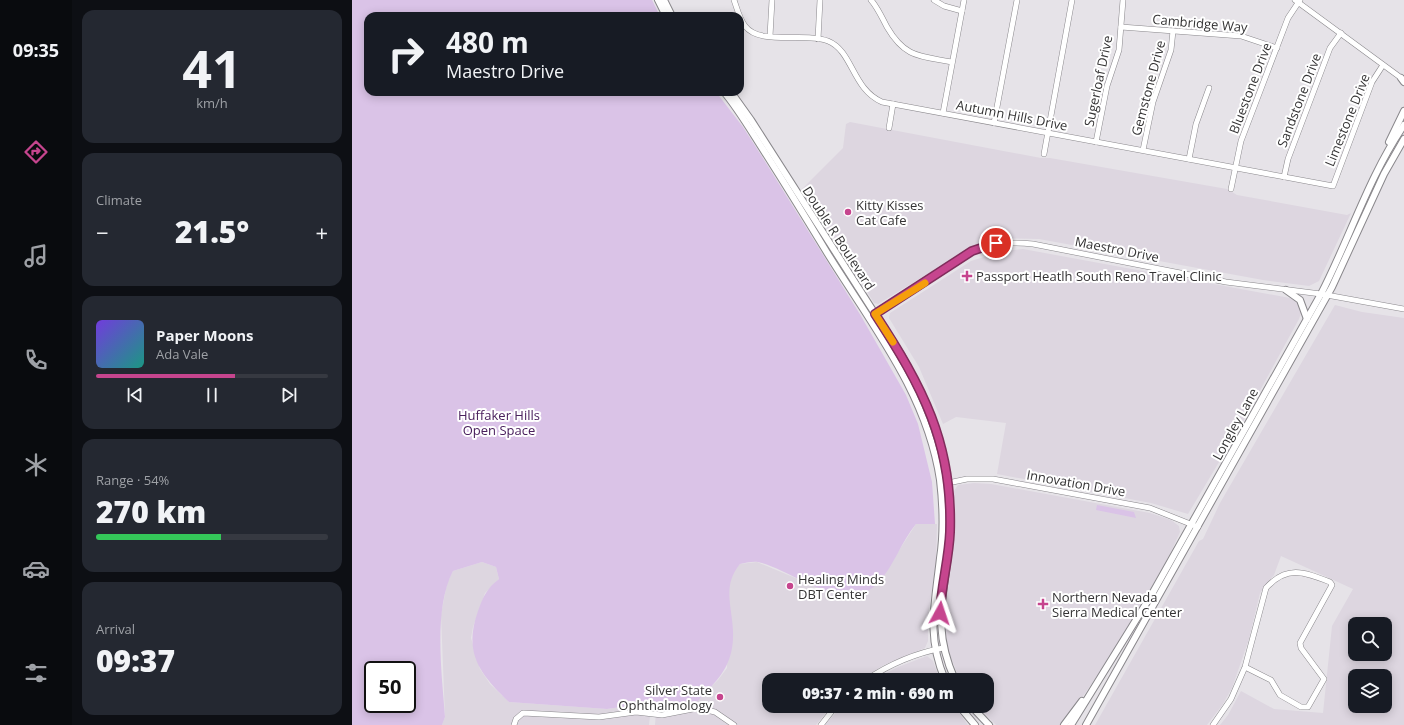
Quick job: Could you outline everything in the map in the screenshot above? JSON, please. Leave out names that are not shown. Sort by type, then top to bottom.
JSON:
[{"type":"main road","points":[[658,0],[664,12]]},
{"type":"main road","points":[[664,0],[670,12]]},
{"type":"main road","name":"Double R Boulevard","points":[[727,96],[748,126],[869,318],[913,392],[928,429],[937,466],[942,525],[940,558],[933,605],[932,623],[936,649],[943,673]]},
{"type":"main road","name":"Double R Boulevard","points":[[734,96],[754,125],[902,356],[925,400],[939,438],[948,483],[950,533],[940,613],[944,648],[952,673]]},
{"type":"main road","points":[[1379,166],[1404,112]]},
{"type":"main road","name":"Longley Lane","points":[[1071,725],[1144,606],[1321,294],[1338,260],[1363,197],[1379,166],[1404,126]]},
{"type":"main road","name":"Longley Lane","points":[[1086,725],[1341,272],[1380,180],[1404,139]]},
{"type":"main road","points":[[1286,290],[1300,300],[1307,319]]},
{"type":"main road","points":[[1064,725],[1079,705],[1089,695]]},
{"type":"main road","points":[[965,713],[975,725]]},
{"type":"main road","points":[[978,713],[989,725]]},
{"type":"street","name":"Autumn Hills Drive","points":[[734,0],[739,12]]},
{"type":"street","points":[[770,36],[772,0]]},
{"type":"street","points":[[818,39],[820,0]]},
{"type":"street","points":[[871,0],[896,41],[906,50],[917,55],[952,62]]},
{"type":"street","points":[[934,0],[944,6],[962,10]]},
{"type":"street","points":[[943,113],[964,0]]},
{"type":"street","points":[[994,123],[1017,0]]},
{"type":"street","points":[[1044,154],[1072,0]]},
{"type":"street","name":"Sugerloaf Drive","points":[[1096,142],[1107,86],[1118,56],[1123,0]]},
{"type":"street","points":[[1298,1],[1403,80]]},
{"type":"street","name":"Bluestone Drive","points":[[1231,188],[1242,140],[1288,18],[1298,1]]},
{"type":"street","name":"Autumn Hills Drive","points":[[744,24],[748,29],[756,34],[828,41],[838,48],[861,86],[870,95],[882,102],[1333,186]]},
{"type":"street","name":"Cambridge Way","points":[[1121,27],[1241,36],[1277,48]]},
{"type":"street","name":"Gemstone Drive","points":[[1143,150],[1153,102],[1171,50],[1173,31]]},
{"type":"street","name":"Sandstone Drive","points":[[1284,177],[1288,159],[1330,48],[1341,33]]},
{"type":"street","name":"Limestone Drive","points":[[1333,186],[1372,82],[1383,65]]},
{"type":"street","points":[[1190,159],[1196,124],[1209,88]]},
{"type":"street","points":[[889,128],[893,104]]},
{"type":"street","name":"Maestro Drive","points":[[869,318],[972,251],[990,244],[1005,242],[1034,244],[1226,282],[1328,295],[1404,309]]},
{"type":"street","name":"Innovation Drive","points":[[948,483],[967,478],[993,479],[1150,508],[1198,527]]},
{"type":"street","points":[[1212,725],[1232,699],[1245,667],[1266,588],[1274,580],[1290,572],[1304,572],[1332,585],[1300,644],[1301,648],[1324,679],[1308,707],[1301,707],[1280,695],[1271,680],[1245,667]]},
{"type":"street","points":[[879,673],[906,659],[936,649],[944,648]]},
{"type":"street","points":[[514,725],[516,719],[523,713],[599,717],[636,712],[662,715],[698,708],[715,712],[734,725]]},
{"type":"street","points":[[821,725],[830,713]]},
{"type":"shaded area","points":[[850,122],[1041,158],[1050,158],[1227,189],[1237,195],[1347,215],[1351,213],[1319,281],[1309,286],[1263,280],[1039,239],[1001,238],[970,248],[878,304],[874,303],[863,285],[858,273],[801,190],[843,148],[846,124]]},
{"type":"shaded area","points":[[1023,249],[1290,298],[1299,304],[1301,313],[1299,319],[1240,427],[1188,514],[1151,503],[997,474],[1006,423],[956,417],[943,424],[919,367],[889,318],[890,313],[971,261],[1003,251]]},
{"type":"shaded area","points":[[1335,305],[1362,312],[1404,318],[1404,725],[1220,725],[1228,715],[1241,691],[1274,709],[1323,713],[1332,626],[1353,589],[1281,556],[1274,575],[1260,593],[1249,639],[1232,688],[1223,704],[1207,725],[1095,725],[1199,541],[1203,539],[1220,503]]},
{"type":"shaded area","name":"Northern Nevada Sierra Medical Center","points":[[974,483],[991,484],[1150,513],[1171,520],[1179,526],[1180,532],[1170,554],[1142,604],[1097,676],[1063,725],[996,725],[984,713],[994,713],[994,673],[957,673],[946,645],[944,603],[952,548],[954,491],[958,485]]},
{"type":"shaded area","points":[[916,524],[937,524],[936,563],[928,616],[928,641],[925,648],[884,665],[871,673],[762,673],[762,713],[825,713],[816,725],[655,725],[656,712],[693,704],[718,680],[727,668],[729,585],[732,573],[740,564],[757,562],[812,585],[847,595],[863,592],[878,583]]},
{"type":"shaded area","points":[[482,562],[496,567],[499,579],[485,593],[473,627],[471,638],[480,669],[490,684],[509,702],[607,709],[635,705],[651,707],[649,725],[442,725],[445,717],[441,615],[447,583],[453,571]]},
{"type":"shaded area","points":[[927,656],[933,661],[937,673],[886,673]]},
{"type":"shaded area","points":[[836,713],[959,713],[968,725],[825,725]]},
{"type":"green space","name":"Huffaker Hills Open Space","points":[[352,0],[652,0],[658,12],[364,12],[364,96],[719,96],[743,127],[766,163],[861,316],[906,395],[918,424],[932,482],[935,524],[916,524],[884,576],[878,583],[865,592],[850,595],[835,593],[818,588],[771,566],[758,562],[740,564],[734,572],[731,580],[729,596],[733,640],[730,657],[724,671],[714,684],[694,704],[683,708],[656,712],[651,707],[635,705],[607,709],[509,702],[482,672],[477,662],[472,639],[478,611],[484,597],[488,589],[499,579],[496,567],[482,562],[453,571],[447,586],[441,623],[440,642],[445,717],[442,725],[352,725]]},
{"type":"green space","points":[[1097,505],[1134,512],[1136,518],[1096,510]]},
{"type":"slow traffic","points":[[893,342],[875,314],[925,283]]},
{"type":"place","name":"Kitty Kisses Cat Cafe","points":[[848,212]]},
{"type":"place","name":"Passport Heatlh South Reno Travel Clinic","points":[[967,276]]},
{"type":"place","name":"Healing Minds DBT Center","points":[[790,586]]},
{"type":"place","name":"Northern Nevada Sierra Medical Center","points":[[1043,604]]},
{"type":"place","name":"Silver State Ophthalmology","points":[[720,697]]},
{"type":"route","points":[[940,613],[949,545],[950,524],[950,506],[945,464],[939,438],[921,391],[902,356],[875,314],[972,251],[996,243]]}]
